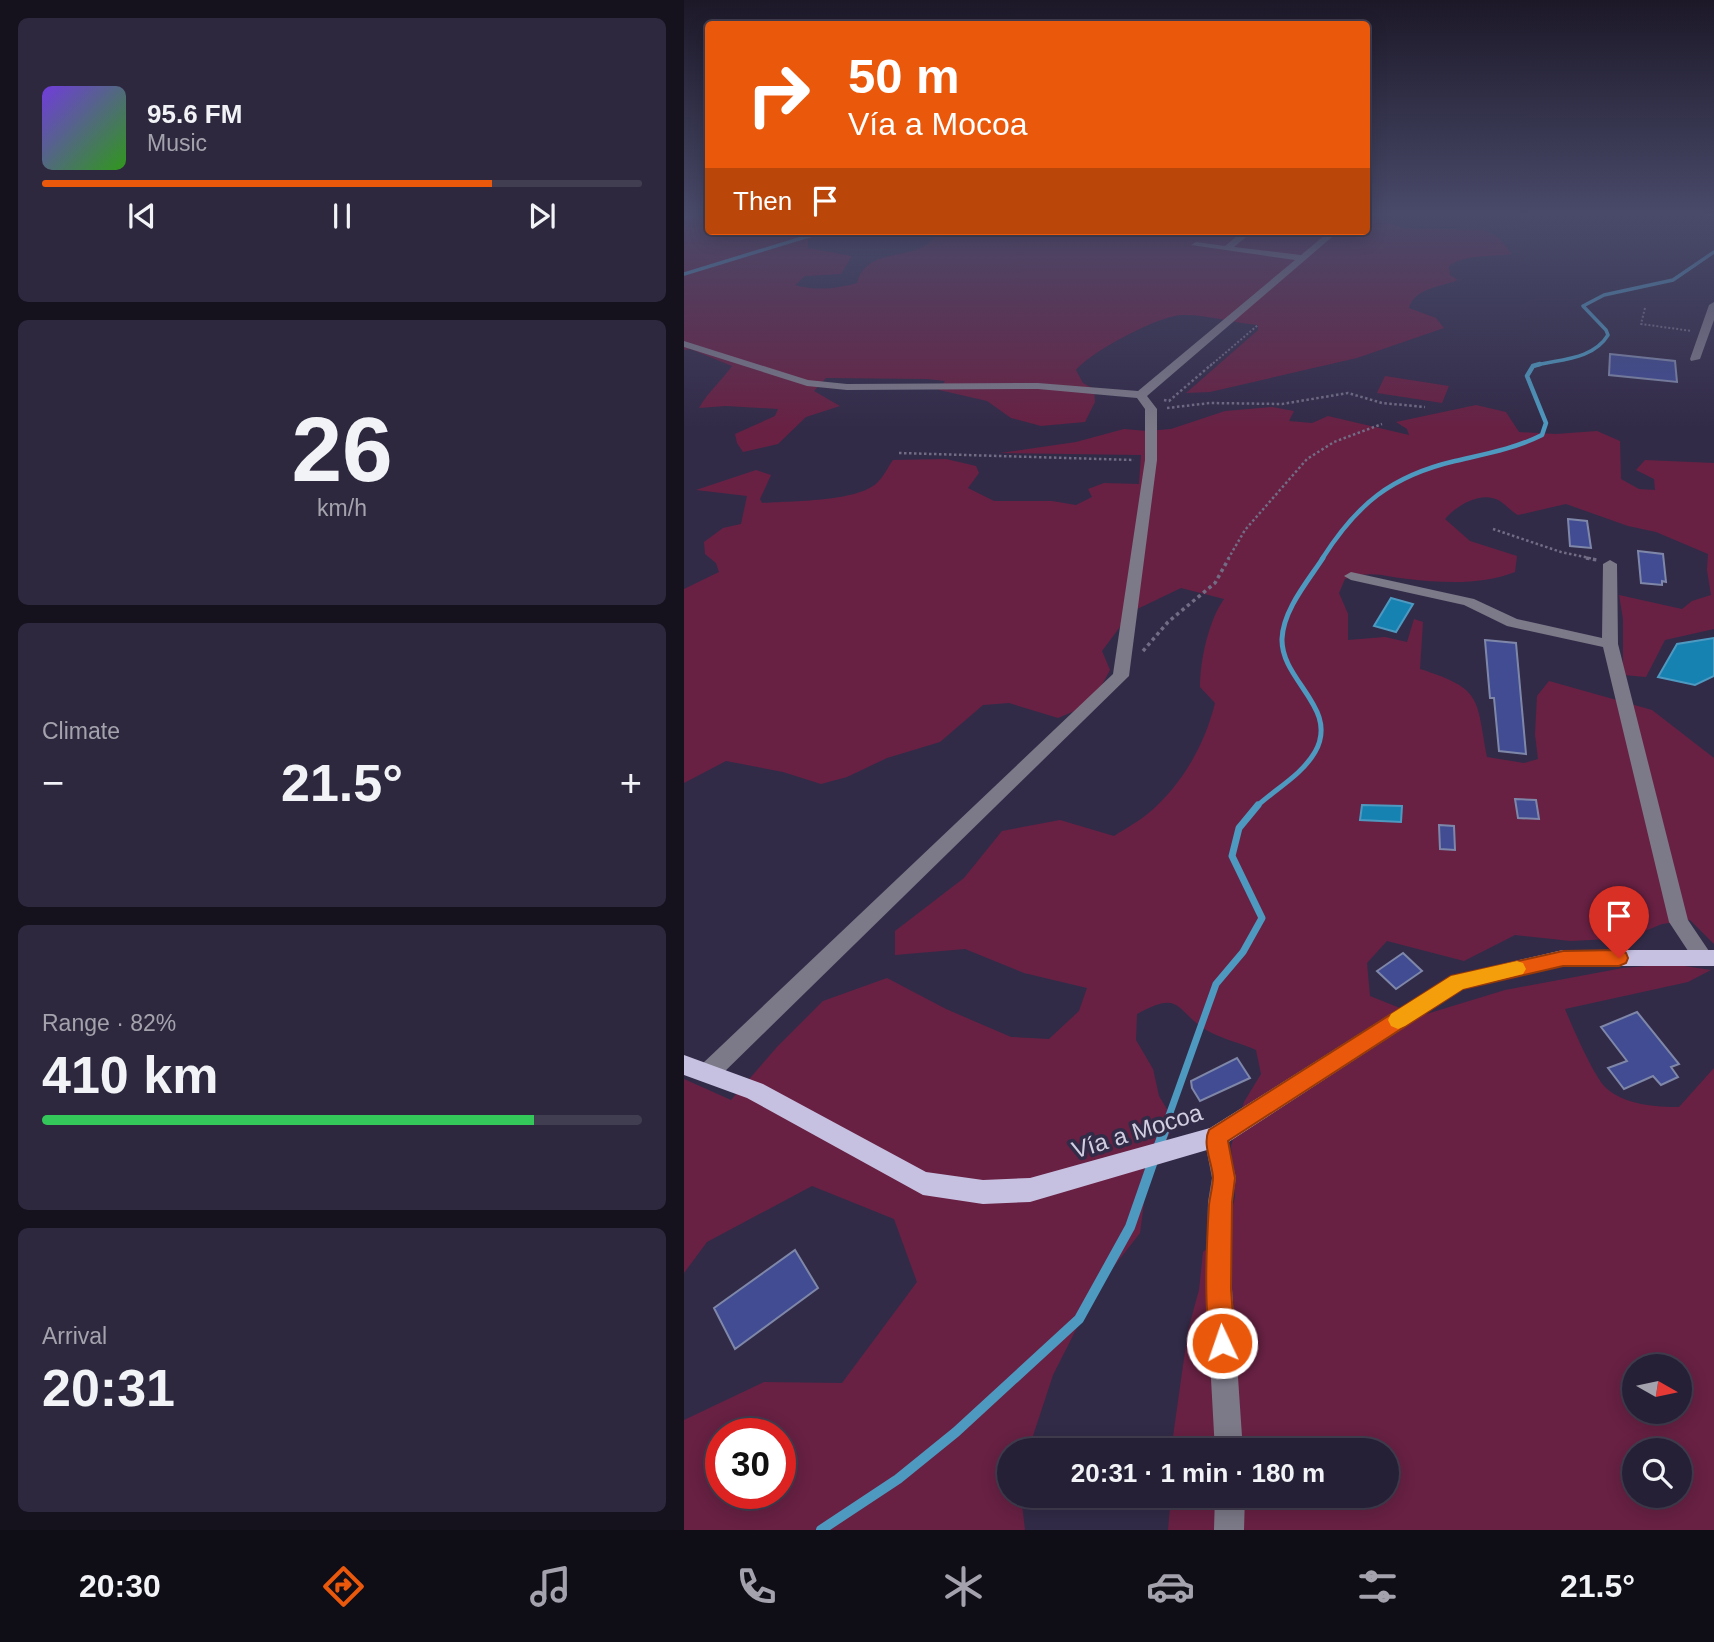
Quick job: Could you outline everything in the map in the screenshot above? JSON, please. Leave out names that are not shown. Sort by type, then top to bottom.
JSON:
[{"type":"main road","name":"Vía a Mocoa","points":[[684,1065],[755,1091],[923,1182],[983,1192],[1030,1190],[1216,1137],[1458,982],[1563,958],[1708,958]]},
{"type":"street","points":[[684,344],[807,383],[847,387],[1038,386],[1141,395],[1271,285]]},
{"type":"street","points":[[1695,359],[1714,306]]},
{"type":"street","points":[[709,1072],[1121,676],[1151,460],[1151,410],[1141,395]]},
{"type":"street","points":[[1610,564],[1610,644],[1679,922],[1708,958]]},
{"type":"street","points":[[1351,576],[1469,602],[1512,623],[1610,644]]},
{"type":"street","points":[[1216,1137],[1224,1178],[1220,1202],[1219,1289],[1228,1438]]},
{"type":"street","points":[[1229,1530],[1230,1508]]},
{"type":"path","points":[[1645,308],[1641,324],[1704,332]]},
{"type":"path","points":[[1141,395],[1169,401],[1258,325]]},
{"type":"path","points":[[1151,410],[1210,403],[1303,402],[1348,393],[1375,401],[1425,407]]},
{"type":"path","points":[[1121,676],[1168,622],[1215,583],[1245,530],[1307,459],[1334,442],[1382,424]]},
{"type":"path","points":[[899,453],[1151,460]]},
{"type":"path","points":[[1493,528],[1561,552],[1610,564]]},
{"type":"shaded area","points":[[684,285],[797,285],[819,289],[846,285],[1441,285],[1416,296],[1409,308],[1436,318],[1444,328],[1357,358],[1210,392],[1186,393],[1258,330],[1258,325],[1182,315],[1158,321],[1126,336],[1084,362],[1076,370],[1083,383],[1094,389],[1095,402],[1085,422],[1041,426],[1011,418],[987,401],[939,390],[945,381],[826,378],[814,391],[840,406],[806,417],[778,444],[743,452],[735,434],[775,416],[778,409],[726,406],[699,408],[732,366],[690,349],[684,350]]},
{"type":"shaded area","points":[[1385,376],[1449,386],[1442,403],[1377,393]]},
{"type":"shaded area","points":[[1476,405],[1506,412],[1519,432],[1556,434],[1597,431],[1620,441],[1621,479],[1639,489],[1655,490],[1654,479],[1636,470],[1645,460],[1714,463],[1714,629],[1665,640],[1646,677],[1623,675],[1623,619],[1619,595],[1682,609],[1692,601],[1711,595],[1707,570],[1708,554],[1656,532],[1628,526],[1566,504],[1518,515],[1500,501],[1486,497],[1463,504],[1445,519],[1470,541],[1517,556],[1515,572],[1463,582],[1363,575],[1345,579],[1339,593],[1348,614],[1348,640],[1385,637],[1407,642],[1414,619],[1423,622],[1420,669],[1456,683],[1473,698],[1481,721],[1487,757],[1524,763],[1538,759],[1535,734],[1537,696],[1549,681],[1652,710],[1714,758],[1714,944],[1690,920],[1662,924],[1628,938],[1571,941],[1515,935],[1464,961],[1387,941],[1367,963],[1370,996],[1420,1016],[1505,990],[1623,968],[1671,964],[1711,970],[1688,982],[1565,1009],[1601,1082],[1622,1098],[1651,1105],[1679,1107],[1714,1068],[1714,1530],[1168,1530],[1170,1508],[1399,1508],[1399,1438],[1173,1438],[1188,1330],[1199,1290],[1203,1252],[1227,1231],[1235,1197],[1231,1146],[1244,1102],[1261,1074],[1256,1050],[1208,1031],[1177,1006],[1163,1003],[1137,1014],[1136,1040],[1153,1069],[1159,1096],[1173,1119],[1173,1127],[1147,1179],[1140,1233],[1097,1288],[1053,1375],[1032,1438],[997,1438],[997,1508],[1022,1508],[1025,1530],[684,1530],[684,1420],[764,1382],[842,1383],[917,1282],[894,1219],[812,1186],[707,1242],[684,1273],[684,1079],[731,1100],[777,1047],[823,1001],[887,978],[946,1009],[1011,1037],[1049,1039],[1079,1011],[1087,988],[1024,973],[965,949],[895,955],[895,931],[964,878],[1002,831],[1060,820],[1114,836],[1163,800],[1191,762],[1211,718],[1215,703],[1200,687],[1202,665],[1210,629],[1224,599],[1181,588],[1131,612],[1102,651],[1110,670],[1097,694],[1077,710],[1058,718],[1009,703],[983,705],[940,742],[887,758],[847,777],[821,784],[783,772],[726,761],[684,783],[684,589],[719,572],[716,563],[705,554],[704,542],[723,528],[741,524],[747,496],[696,490],[756,470],[771,475],[760,499],[762,503],[840,497],[869,489],[880,480],[893,460],[946,459],[976,466],[979,473],[968,488],[994,501],[1052,501],[1076,505],[1092,497],[1088,489],[1104,483],[1139,484],[1141,455],[1000,453],[1076,442],[1124,429],[1171,429],[1225,411],[1272,407],[1294,411],[1289,421],[1312,423],[1328,416],[1409,435],[1407,429],[1396,422]]},
{"type":"water","points":[[1391,598],[1413,604],[1396,632],[1374,626]]},
{"type":"water","points":[[1714,638],[1714,676],[1695,685],[1658,677],[1677,644]]},
{"type":"water","points":[[1362,805],[1402,806],[1401,822],[1360,820]]},
{"type":"building","points":[[1610,354],[1675,361],[1677,382],[1609,375]]},
{"type":"building","points":[[1568,519],[1587,521],[1591,548],[1570,546]]},
{"type":"building","points":[[1638,551],[1663,554],[1666,582],[1662,581],[1662,585],[1641,583]]},
{"type":"building","points":[[1485,640],[1516,643],[1526,754],[1499,751],[1494,698],[1490,698]]},
{"type":"building","points":[[1515,799],[1536,800],[1539,819],[1518,818]]},
{"type":"building","points":[[1439,825],[1454,826],[1455,850],[1440,849]]},
{"type":"building","points":[[1403,953],[1422,971],[1396,989],[1377,971]]},
{"type":"building","points":[[1637,1012],[1679,1064],[1671,1067],[1678,1077],[1661,1085],[1653,1076],[1624,1089],[1608,1068],[1627,1061],[1601,1027]]},
{"type":"building","points":[[1237,1058],[1250,1078],[1200,1101],[1191,1081]]},
{"type":"building","points":[[795,1250],[818,1288],[735,1349],[714,1308]]},
{"type":"waterway","points":[[1533,366],[1575,357],[1594,349],[1608,335],[1583,306],[1604,295],[1648,285]]},
{"type":"waterway","points":[[1533,366],[1540,364]]},
{"type":"waterway","points":[[1322,559],[1363,508],[1394,484],[1432,467],[1510,448],[1542,435],[1546,423],[1527,376],[1533,366]]},
{"type":"waterway","points":[[1257,806],[1303,768],[1315,752],[1321,736],[1315,708],[1290,668],[1282,639],[1291,607],[1323,558]]},
{"type":"waterway","points":[[1166,1124],[1216,984],[1243,952],[1262,918],[1232,856],[1239,828],[1257,806]]},
{"type":"waterway","points":[[1158,1148],[1167,1123]]},
{"type":"waterway","points":[[821,1530],[898,1479],[956,1432],[1079,1319],[1130,1227],[1153,1161]]},
{"type":"slow traffic","points":[[1398,1020],[1458,982],[1517,969]]},
{"type":"route","points":[[1222,1343],[1219,1289],[1220,1202],[1224,1178],[1216,1137],[1458,982],[1563,958],[1619,958]]}]
